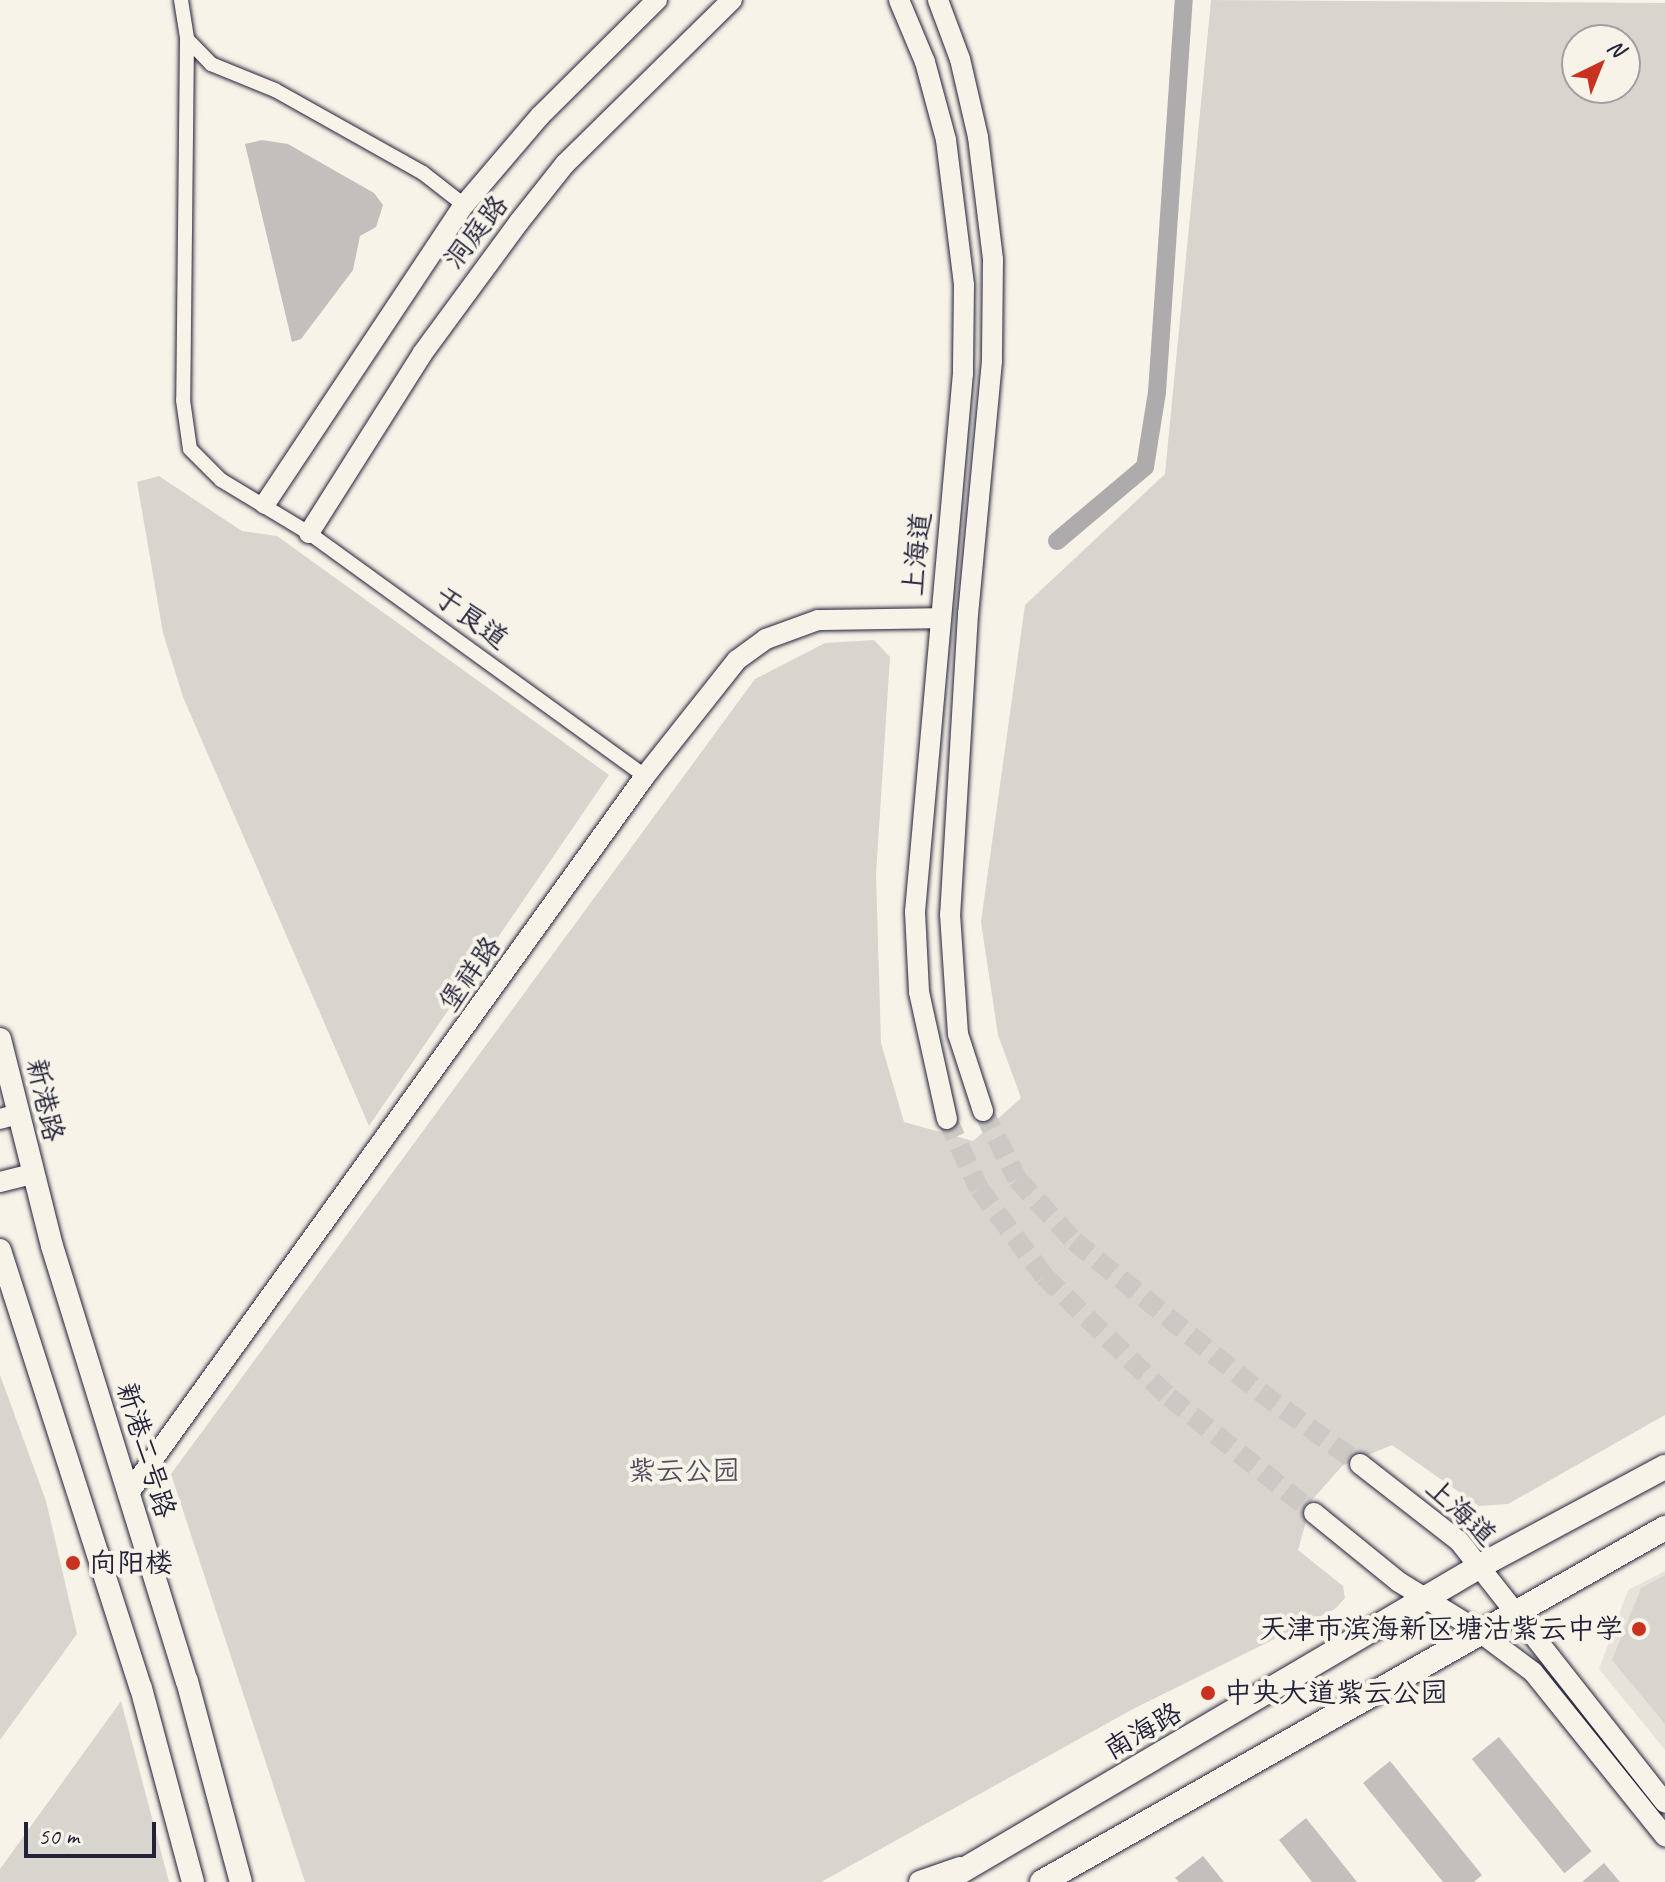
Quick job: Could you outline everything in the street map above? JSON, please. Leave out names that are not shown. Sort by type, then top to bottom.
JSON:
[{"type":"highway","name":"南海路","points":[[943,1882],[1480,1566],[1665,1467]]},
{"type":"highway","points":[[1042,1882],[1477,1630],[1665,1528]]},
{"type":"main road","name":"新港路","points":[[0,1039],[8,1117],[32,1174]]},
{"type":"main road","name":"新港二号路","points":[[32,1174],[187,1681],[241,1882]]},
{"type":"main road","points":[[0,1250],[137,1673],[193,1882]]},
{"type":"main road","points":[[920,1882],[980,1861]]},
{"type":"street","name":"于良道","points":[[181,0],[187,39],[186,426],[190,449],[201,464],[309,533],[645,776]]},
{"type":"street","name":"洞庭路","points":[[265,504],[393,305],[464,205],[540,116],[657,0]]},
{"type":"street","name":"洞庭路","points":[[309,533],[422,354],[565,164],[732,0]]},
{"type":"street","name":"上海道","points":[[899,0],[937,100],[962,244],[966,334],[919,825],[915,946],[925,1034],[947,1119]]},
{"type":"street","name":"上海道","points":[[938,0],[970,99],[993,260],[992,361],[968,614],[950,914],[958,1034],[983,1111]]},
{"type":"street","points":[[187,39],[211,64],[302,105],[423,173],[464,205]]},
{"type":"street","name":"堡祥路","points":[[128,1494],[645,776],[737,660],[766,639],[818,620],[847,616],[939,618]]},
{"type":"street","points":[[0,1182],[32,1174]]},
{"type":"street","name":"上海道","points":[[1360,1464],[1441,1524],[1480,1566],[1511,1612],[1665,1803]]},
{"type":"street","points":[[1314,1513],[1426,1599],[1477,1630],[1533,1672],[1665,1836]]},
{"type":"shaded area","name":"天津市滨海新区塘沽紫云中学","points":[[1665,1571],[1665,1750],[1599,1669],[1628,1590]]},
{"type":"green space","name":"紫云公园","points":[[1211,0],[1665,3],[1665,1415],[1508,1504],[1479,1506],[1392,1445],[1342,1466],[1312,1500],[1298,1550],[1343,1586],[1345,1598],[1335,1609],[1133,1709],[821,1882],[305,1882],[171,1474],[755,679],[825,643],[874,640],[890,657],[876,875],[881,1043],[904,1122],[973,1141],[1021,1098],[998,1035],[981,922],[1025,605],[1165,474]]},
{"type":"green space","points":[[159,476],[242,531],[277,536],[609,775],[369,1126],[183,697],[163,633],[137,482]]},
{"type":"green space","points":[[0,1375],[46,1501],[77,1634],[0,1740]]},
{"type":"green space","name":"天津市滨海新区塘沽紫云中学","points":[[1665,1575],[1665,1724],[1612,1660],[1641,1588]]},
{"type":"green space","points":[[121,1701],[169,1882],[0,1882],[0,1869]]},
{"type":"building","points":[[262,140],[288,144],[374,193],[383,205],[376,227],[360,236],[353,270],[301,339],[292,342],[245,144]]},
{"type":"building","points":[[1499,1737],[1592,1851],[1564,1873],[1472,1759]]},
{"type":"building","points":[[1390,1761],[1482,1875],[1474,1882],[1443,1882],[1363,1783]]},
{"type":"building","points":[[1306,1818],[1357,1882],[1312,1882],[1279,1840]]},
{"type":"building","points":[[1203,1856],[1224,1882],[1179,1882],[1175,1878]]},
{"type":"building","points":[[1604,1863],[1620,1882],[1582,1882]]},
{"type":"waterway","points":[[1057,541],[1145,467],[1157,392],[1184,0]]},
{"type":"tunnel","points":[[983,1111],[1017,1179],[1074,1241],[1260,1392],[1360,1464]]},
{"type":"tunnel","points":[[947,1119],[979,1189],[1044,1276],[1169,1397],[1314,1513]]},
{"type":"place","name":"向阳楼","points":[[73,1563]]},
{"type":"place","name":"天津市滨海新区塘沽紫云中学","points":[[1639,1629]]},
{"type":"place","name":"中央大道紫云公园","points":[[1208,1693]]}]
